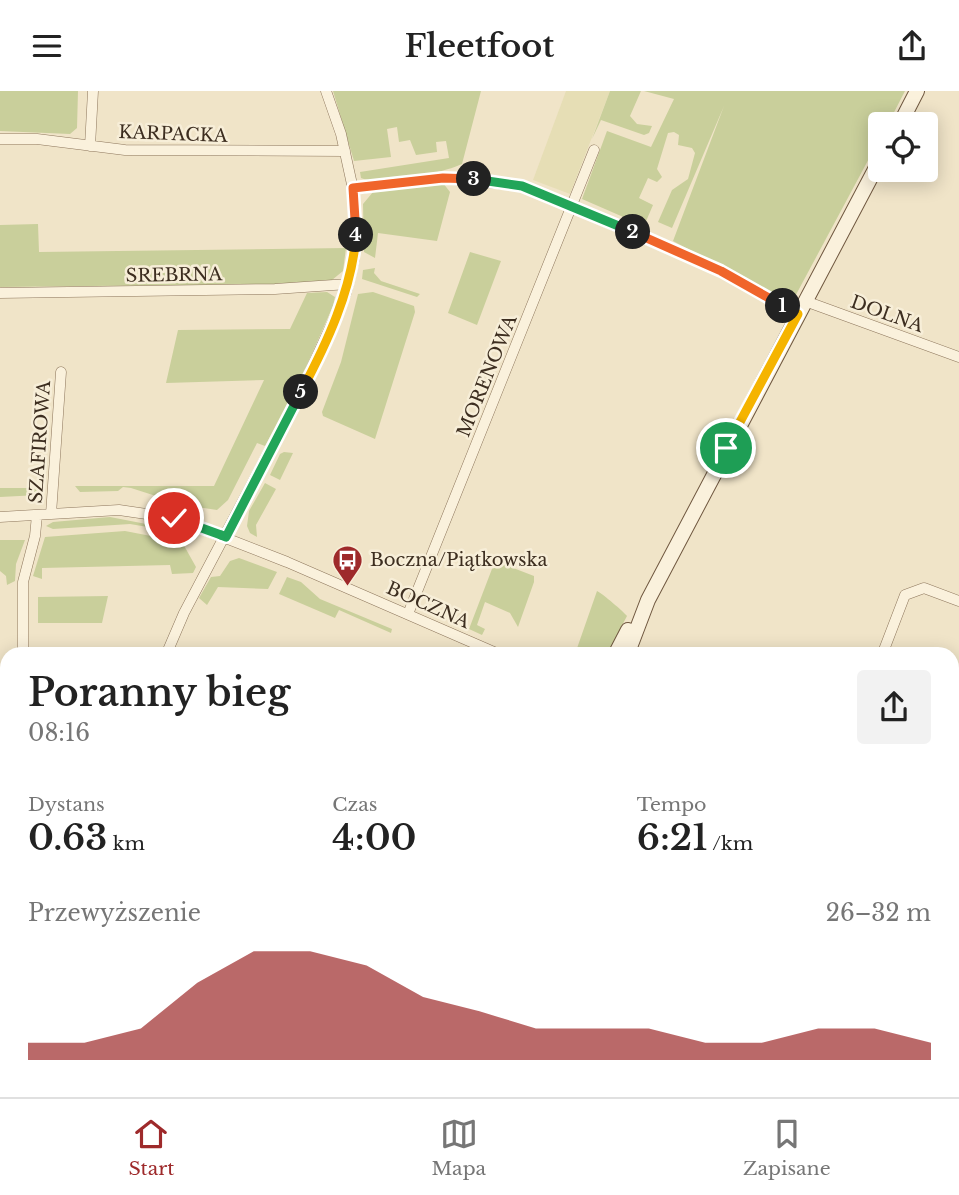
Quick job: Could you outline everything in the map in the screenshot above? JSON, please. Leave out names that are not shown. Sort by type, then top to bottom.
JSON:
[{"type":"main road","points":[[906,112],[917,91]]},
{"type":"main road","points":[[620,647],[648,600],[868,182]]},
{"type":"main road","points":[[630,647],[648,600]]},
{"type":"street","points":[[90,146],[93,91]]},
{"type":"street","points":[[169,647],[180,620],[308,378],[348,284],[356,227],[353,188],[345,151],[326,91]]},
{"type":"street","name":"KARPACKA","points":[[0,139],[125,150],[345,151]]},
{"type":"street","name":"MORENOWA","points":[[408,614],[594,150]]},
{"type":"street","name":"DOLNA","points":[[353,188],[443,178],[477,179],[522,186],[801,308],[959,357]]},
{"type":"street","name":"SREBRNA","points":[[0,293],[275,289],[348,284]]},
{"type":"street","name":"SZAFIROWA","points":[[51,514],[61,372]]},
{"type":"street","name":"BOCZNA","points":[[0,517],[119,510],[152,513],[191,523],[483,647]]},
{"type":"street","name":"SZAFIROWA","points":[[23,647],[23,582],[35,536],[37,515]]},
{"type":"street","points":[[885,647],[905,595],[924,587],[959,601]]},
{"type":"shaded area","points":[[566,91],[610,91],[570,194],[533,180]]},
{"type":"green space","points":[[0,91],[78,91],[77,128],[70,134],[0,131]]},
{"type":"green space","points":[[333,91],[481,91],[462,164],[412,177],[382,180],[361,178],[360,172],[449,158],[446,141],[436,142],[437,152],[416,155],[410,140],[399,142],[397,127],[387,129],[391,157],[354,161]]},
{"type":"green space","points":[[610,91],[641,91],[630,116],[637,124],[652,126],[649,133],[644,135],[601,120],[592,139]]},
{"type":"green space","points":[[644,91],[905,91],[894,112],[868,112],[868,160],[791,304],[673,241],[724,106],[672,228],[658,222],[672,190],[688,179],[695,153],[692,148],[678,145],[679,135],[674,132],[668,133],[657,169],[662,177],[657,182],[648,178],[639,198],[653,205],[644,226],[582,199],[607,131],[651,147],[674,99]]},
{"type":"green space","points":[[443,183],[450,192],[437,241],[378,233],[375,258],[364,252],[363,204],[373,192]]},
{"type":"green space","points":[[38,224],[39,252],[346,248],[343,271],[332,280],[277,284],[0,287],[0,225]]},
{"type":"green space","points":[[470,252],[501,261],[477,325],[448,313]]},
{"type":"green space","points":[[375,268],[374,273],[381,281],[420,294],[417,297],[362,279],[363,270]]},
{"type":"green space","points":[[327,292],[335,297],[333,306],[296,390],[265,446],[257,443],[228,500],[217,510],[184,505],[131,488],[80,492],[75,486],[214,486],[264,380],[166,383],[178,330],[290,329],[307,293]]},
{"type":"green space","points":[[373,292],[414,306],[415,312],[375,439],[323,416],[322,412],[341,362],[358,294]]},
{"type":"green space","points":[[293,453],[280,480],[270,475],[280,454]]},
{"type":"green space","points":[[265,483],[276,489],[256,525],[257,537],[250,533],[247,526],[249,511]]},
{"type":"green space","points":[[0,488],[43,488],[39,495],[0,497]]},
{"type":"green space","points":[[110,517],[177,532],[130,524],[53,529],[46,526],[53,522]]},
{"type":"green space","points":[[125,531],[182,542],[196,567],[193,573],[172,574],[170,565],[42,568],[42,579],[33,576],[45,537]]},
{"type":"green space","points":[[0,540],[25,540],[16,564],[15,581],[7,585],[6,576],[0,571]]},
{"type":"green space","points":[[239,558],[277,572],[268,589],[218,587],[207,605],[199,598],[211,577],[220,576],[230,561]]},
{"type":"green space","points":[[495,561],[534,576],[534,582],[518,627],[510,613],[485,602],[477,625],[485,629],[482,635],[469,629]]},
{"type":"green space","points":[[287,577],[301,582],[320,599],[392,629],[391,633],[339,610],[335,618],[279,594]]},
{"type":"green space","points":[[597,591],[627,616],[611,647],[577,647]]},
{"type":"green space","points":[[108,596],[102,623],[38,623],[38,597]]},
{"type":"place","name":"Boczna/Piątkowska","points":[[347,587]]},
{"type":"route","points":[[174,518],[226,537],[304,385],[346,293],[354,260],[356,221],[353,188],[382,184],[443,178],[477,179],[522,186],[721,271],[798,314],[726,448]]}]
